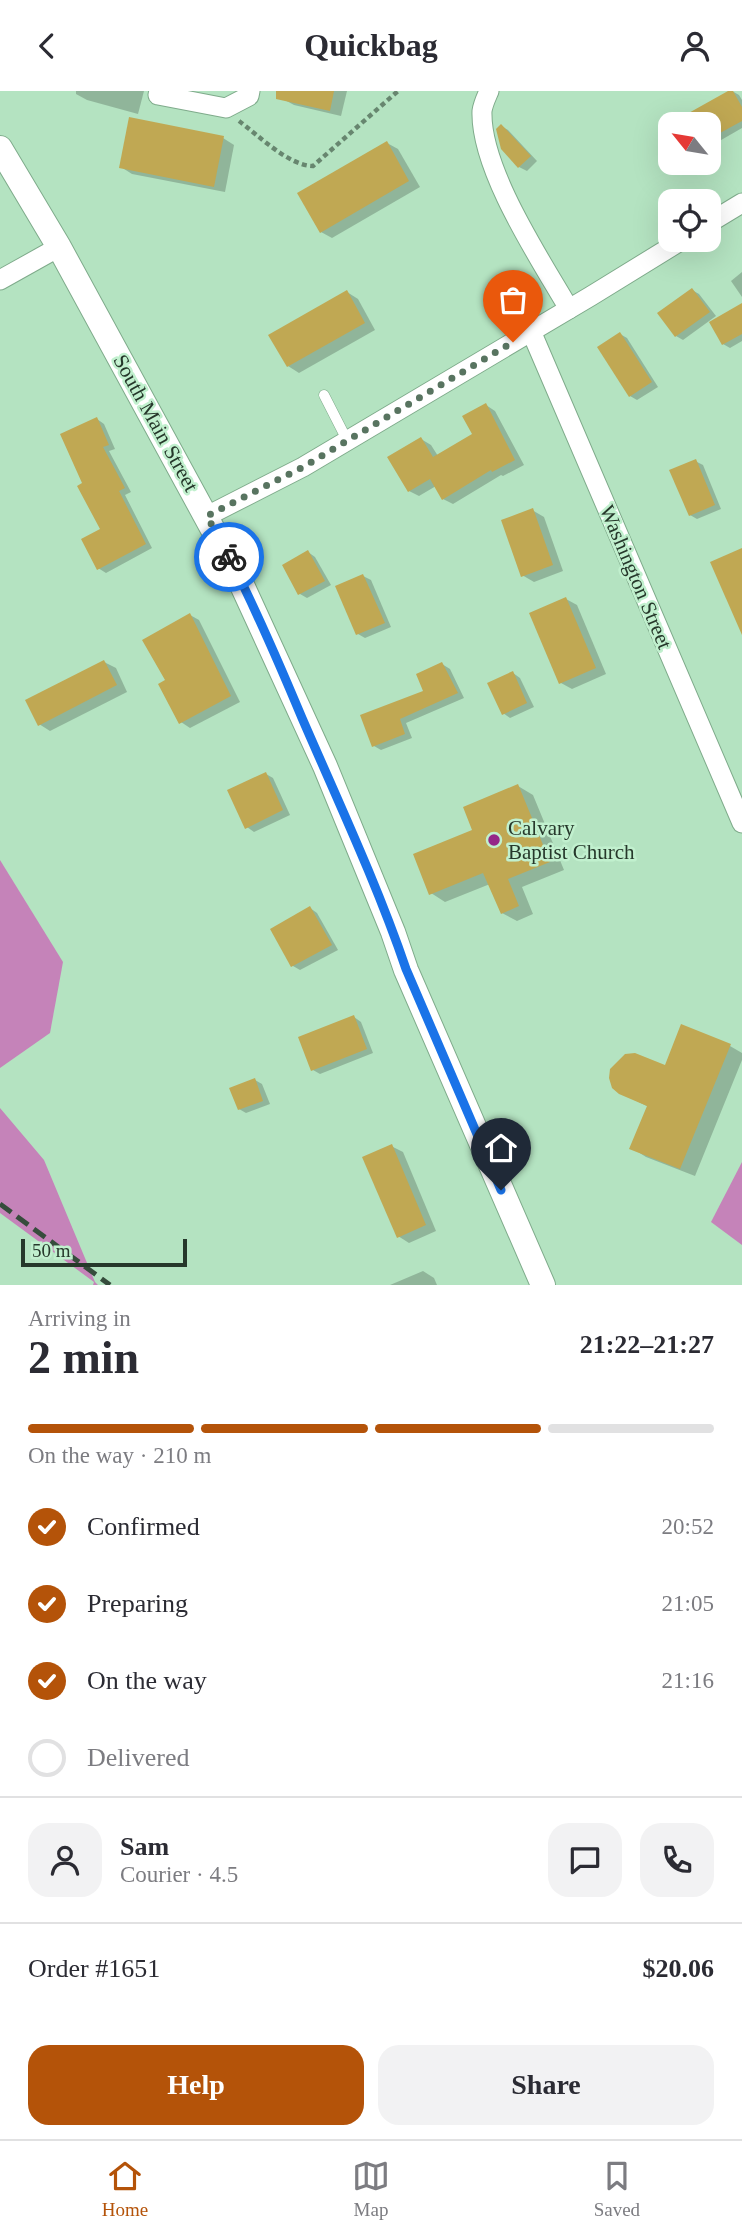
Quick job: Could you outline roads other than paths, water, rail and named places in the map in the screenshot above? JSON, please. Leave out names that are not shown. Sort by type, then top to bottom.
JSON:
[{"type":"street","points":[[159,91],[158,95],[226,109],[249,96],[250,91]]},
{"type":"street","points":[[489,91],[482,108],[483,131],[489,156],[524,233],[569,309]]},
{"type":"street","name":"South Main Street","points":[[0,148],[59,247],[207,516],[260,620],[325,766],[406,969],[543,1285]]},
{"type":"street","points":[[721,216],[742,203]]},
{"type":"street","points":[[0,280],[59,247]]},
{"type":"street","points":[[207,516],[303,467],[662,252]]},
{"type":"street","name":"Washington Street","points":[[531,331],[742,823]]},
{"type":"lane","points":[[324,395],[347,440]]},
{"type":"railway","points":[[0,1204],[110,1285]]},
{"type":"place","name":"Calvary Baptist Church","points":[[494,840]]}]
